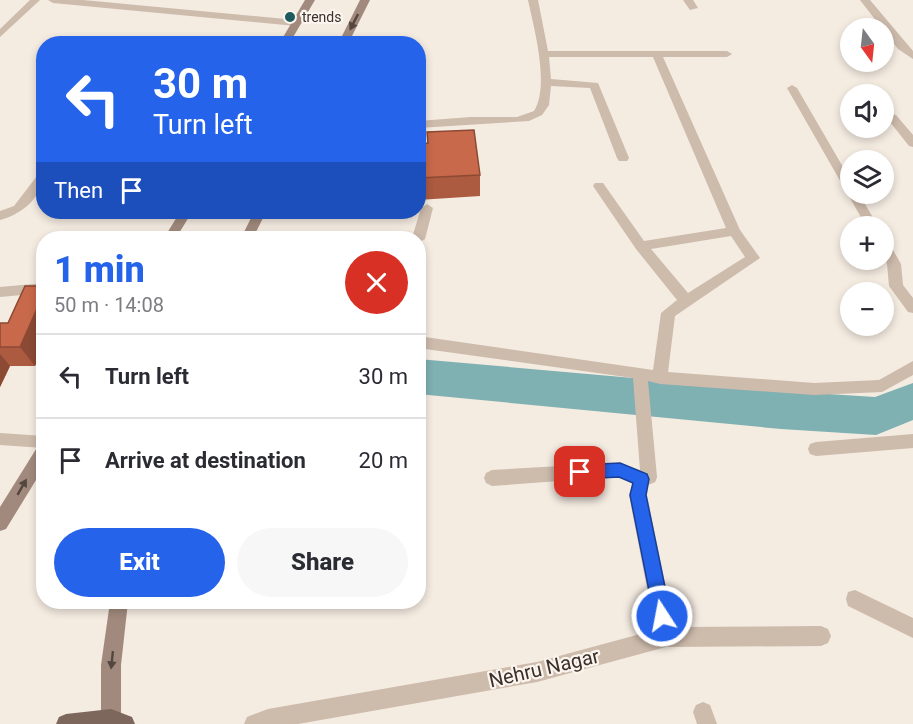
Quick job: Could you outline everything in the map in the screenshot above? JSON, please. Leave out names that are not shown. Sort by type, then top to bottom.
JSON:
[{"type":"main road","points":[[289,36],[310,0]]},
{"type":"main road","points":[[347,36],[365,0]]},
{"type":"main road","points":[[0,524],[36,464]]},
{"type":"main road","points":[[66,724],[118,722],[111,665],[118,609]]},
{"type":"street","points":[[0,34],[35,0]]},
{"type":"street","points":[[53,0],[296,23]]},
{"type":"street","points":[[426,124],[479,120],[506,121],[537,114],[542,108],[546,82],[544,54],[533,0]]},
{"type":"street","points":[[865,0],[902,47],[913,56]]},
{"type":"street","points":[[656,53],[734,231],[753,258],[668,313],[660,378]]},
{"type":"street","points":[[544,54],[727,54]]},
{"type":"street","points":[[546,82],[594,85],[599,92],[623,158]]},
{"type":"street","points":[[792,88],[840,172]]},
{"type":"street","points":[[894,119],[913,143]]},
{"type":"street","points":[[0,216],[18,209],[36,185]]},
{"type":"street","points":[[599,186],[641,246],[686,301]]},
{"type":"street","points":[[641,246],[734,231]]},
{"type":"street","points":[[894,264],[896,286],[913,308]]},
{"type":"street","points":[[1,293],[36,289]]},
{"type":"street","points":[[426,343],[640,373],[660,378],[825,388],[882,386],[913,367]]},
{"type":"street","points":[[640,373],[644,417],[645,478],[638,495],[666,637]]},
{"type":"street","points":[[816,449],[913,441]]},
{"type":"street","points":[[492,478],[613,470],[645,478]]},
{"type":"street","points":[[855,599],[913,628]]},
{"type":"street","name":"Nehru Nagar","points":[[254,724],[268,719],[537,672],[666,637],[821,636]]},
{"type":"lane","points":[[0,439],[36,441]]},
{"type":"building","points":[[474,130],[480,175],[426,178],[427,132]]},
{"type":"building","points":[[25,286],[36,286],[36,311],[20,347],[0,347],[0,323],[8,323]]},
{"type":"waterway","points":[[426,377],[781,410],[876,416],[913,401]]},
{"type":"place","name":"trends","points":[[290,17]]},
{"type":"route","points":[[580,472],[620,470],[641,479],[638,495],[662,616]]}]
